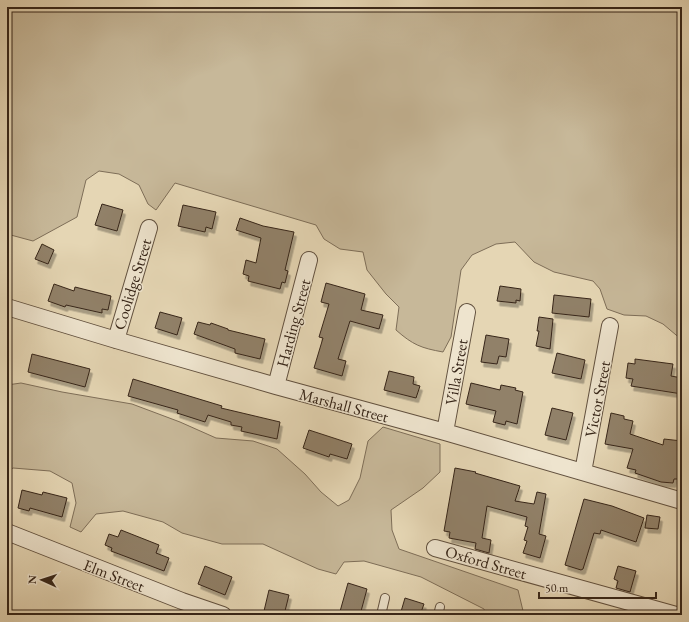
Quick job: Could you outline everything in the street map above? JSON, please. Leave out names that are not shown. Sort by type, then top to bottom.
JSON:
[{"type":"street","name":"Coolidge Street","points":[[116,340],[149,228]]},
{"type":"street","name":"Harding Street","points":[[276,386],[309,260]]},
{"type":"street","name":"Marshall Street","points":[[7,307],[276,386],[445,432],[682,501]]},
{"type":"street","name":"Villa Street","points":[[445,432],[467,312]]},
{"type":"street","name":"Victor Street","points":[[583,472],[610,326]]},
{"type":"street","name":"Elm Street","points":[[7,532],[182,601],[223,615]]},
{"type":"street","name":"Oxford Street","points":[[435,548],[676,615]]},
{"type":"lane","points":[[381,615],[385,598]]},
{"type":"shaded area","points":[[7,7],[682,7],[682,340],[663,324],[646,316],[624,315],[607,309],[600,289],[593,281],[554,272],[534,262],[515,242],[496,244],[472,255],[461,270],[451,337],[443,352],[429,349],[407,339],[396,330],[399,307],[386,294],[367,270],[363,252],[340,249],[324,239],[316,225],[175,183],[156,210],[148,204],[139,185],[119,174],[99,171],[86,180],[77,217],[33,241],[7,234]]},
{"type":"shaded area","points":[[21,383],[62,392],[132,404],[180,422],[216,438],[253,441],[277,449],[305,474],[321,492],[338,506],[349,500],[360,478],[368,441],[383,427],[440,444],[440,472],[423,488],[391,510],[392,530],[399,549],[518,590],[524,615],[486,615],[484,609],[421,577],[364,561],[344,562],[336,574],[318,569],[263,544],[222,544],[182,533],[163,522],[123,511],[96,514],[81,532],[70,527],[76,503],[72,483],[50,471],[13,468],[7,472],[7,385]]},
{"type":"building","points":[[102,204],[123,210],[117,231],[95,225]]},
{"type":"building","points":[[183,205],[216,212],[212,229],[206,227],[205,232],[178,226]]},
{"type":"building","points":[[240,218],[263,226],[294,232],[285,270],[288,271],[285,283],[282,282],[280,289],[248,281],[249,276],[243,274],[246,260],[256,263],[261,238],[236,230]]},
{"type":"building","points":[[42,244],[54,250],[48,264],[35,259]]},
{"type":"building","points":[[326,283],[365,294],[361,310],[383,315],[379,329],[350,321],[338,359],[346,361],[342,376],[314,368],[323,338],[319,337],[329,304],[321,302]]},
{"type":"building","points":[[54,284],[74,291],[75,287],[111,296],[108,310],[102,309],[102,313],[66,305],[65,307],[48,301]]},
{"type":"building","points":[[500,286],[521,289],[520,301],[516,300],[516,303],[497,301]]},
{"type":"building","points":[[554,295],[591,299],[589,317],[552,313]]},
{"type":"building","points":[[160,312],[182,318],[177,335],[155,328]]},
{"type":"building","points":[[539,317],[553,319],[550,349],[536,346],[539,331],[537,331]]},
{"type":"building","points":[[198,322],[210,325],[211,323],[228,330],[265,339],[260,359],[235,353],[235,349],[194,334]]},
{"type":"building","points":[[486,335],[509,339],[506,357],[499,356],[497,364],[481,362]]},
{"type":"building","points":[[557,353],[585,360],[581,379],[552,373]]},
{"type":"building","points":[[32,354],[90,369],[85,387],[28,372]]},
{"type":"building","points":[[635,359],[673,364],[671,376],[682,378],[682,394],[631,386],[633,379],[626,378],[628,363],[635,364]]},
{"type":"building","points":[[389,371],[414,377],[413,384],[420,386],[416,398],[384,390]]},
{"type":"building","points":[[133,379],[222,406],[221,408],[280,422],[277,439],[241,431],[242,427],[231,425],[231,422],[208,415],[205,422],[177,413],[178,410],[128,396]]},
{"type":"building","points":[[471,383],[500,390],[501,385],[516,388],[515,390],[523,392],[517,424],[506,421],[505,425],[493,422],[496,411],[466,404]]},
{"type":"building","points":[[552,408],[573,413],[566,440],[545,435]]},
{"type":"building","points":[[611,413],[624,416],[624,419],[633,421],[630,434],[663,445],[664,439],[682,441],[682,479],[674,479],[673,483],[661,482],[635,473],[636,470],[627,468],[633,449],[605,444]]},
{"type":"building","points":[[309,430],[352,444],[347,459],[330,454],[329,457],[303,448]]},
{"type":"building","points":[[455,468],[476,472],[475,473],[520,486],[515,501],[534,504],[537,492],[546,494],[539,534],[546,536],[540,558],[523,553],[527,541],[524,540],[528,527],[525,526],[527,517],[487,506],[482,538],[491,540],[489,553],[475,549],[476,543],[449,538],[450,532],[444,531]]},
{"type":"building","points":[[22,490],[42,495],[43,492],[67,498],[62,517],[30,508],[29,511],[18,508]]},
{"type":"building","points":[[584,499],[612,506],[644,518],[636,542],[601,530],[600,534],[594,533],[583,569],[581,570],[565,565]]},
{"type":"building","points":[[647,515],[660,517],[658,529],[645,528]]},
{"type":"building","points":[[121,530],[159,545],[156,553],[169,558],[164,571],[111,551],[112,548],[105,545],[109,534],[118,537]]},
{"type":"building","points":[[205,566],[232,577],[225,595],[198,584]]},
{"type":"building","points":[[618,566],[636,571],[630,592],[616,588],[618,581],[614,579]]},
{"type":"building","points":[[348,583],[367,589],[360,615],[339,615]]},
{"type":"building","points":[[269,590],[289,595],[284,615],[264,611]]},
{"type":"building","points":[[405,598],[424,604],[420,615],[400,615]]}]
